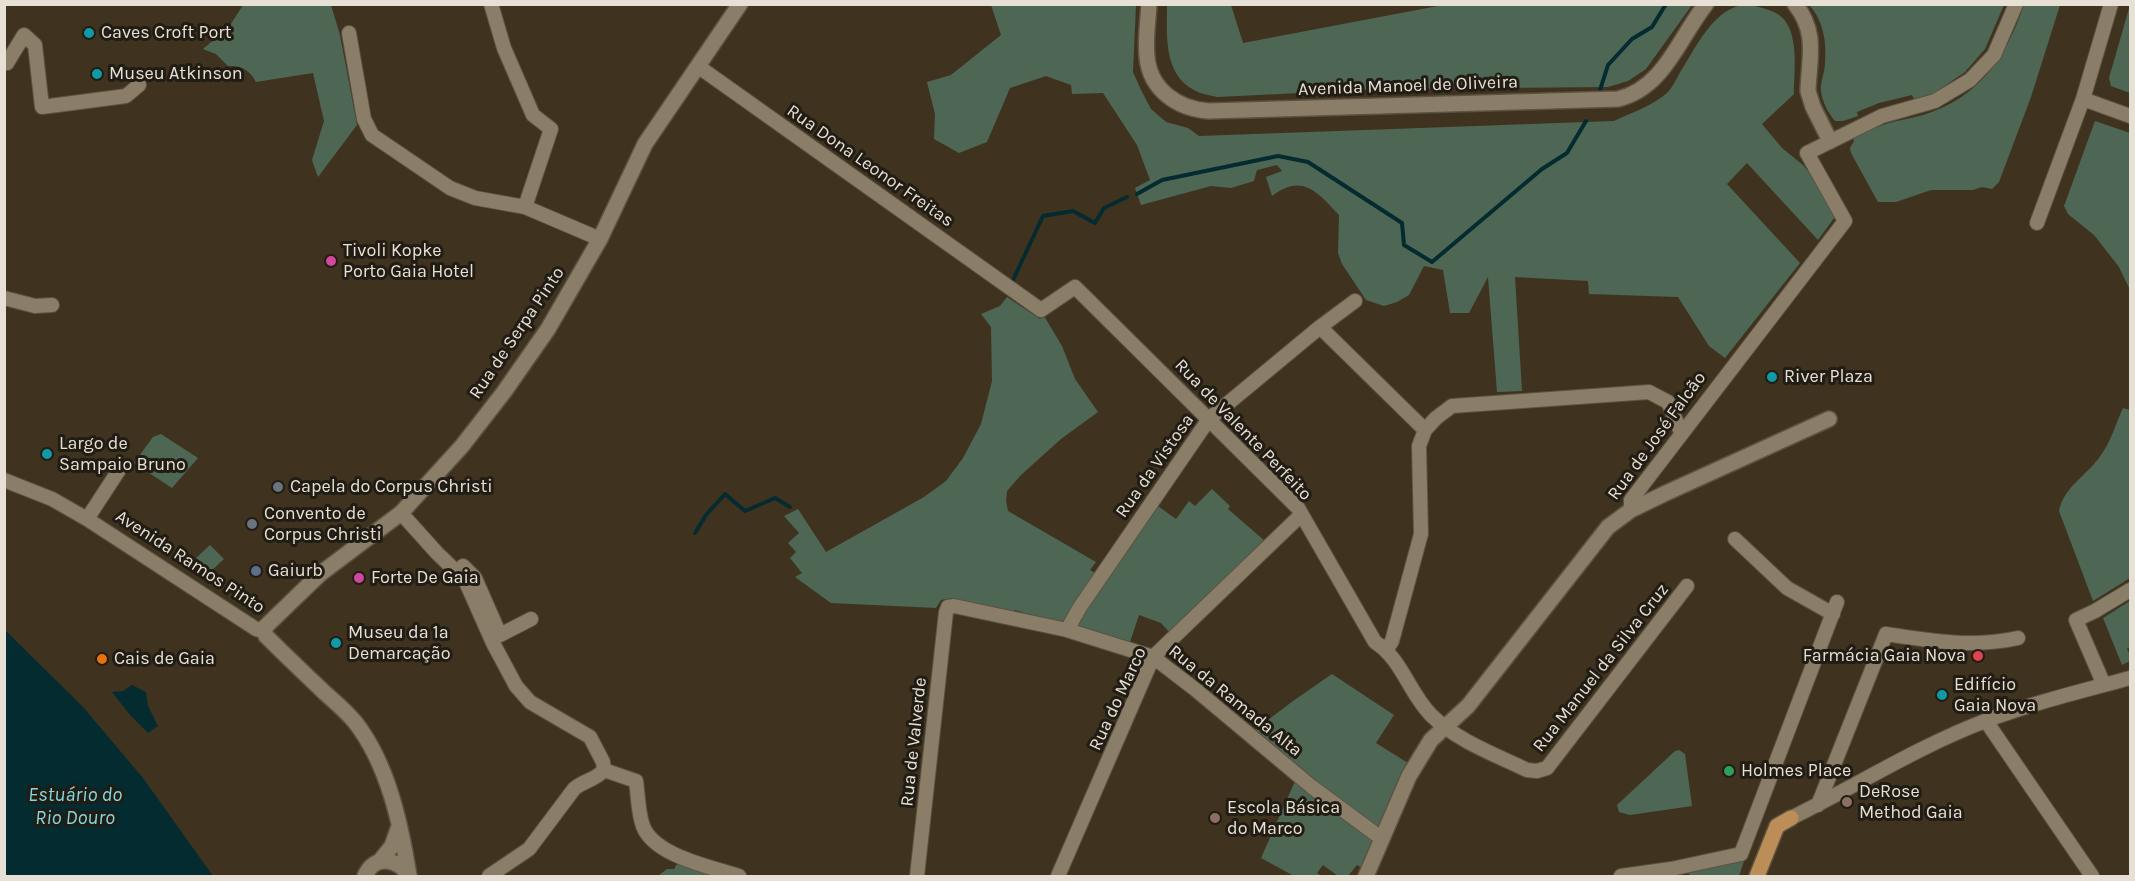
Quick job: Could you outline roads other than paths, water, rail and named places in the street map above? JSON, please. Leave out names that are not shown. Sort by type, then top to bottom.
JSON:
[{"type":"main road","points":[[1759,872],[1777,826],[1791,818]]},
{"type":"street","points":[[491,4],[504,48],[533,115],[551,129],[525,207]]},
{"type":"street","name":"Rua de Serpa Pinto","points":[[263,631],[265,625],[320,574],[401,513],[462,446],[504,392],[548,329],[600,239],[645,144],[740,4]]},
{"type":"street","name":"Avenida Manoel de Oliveira","points":[[1149,4],[1147,56],[1154,78],[1162,91],[1172,100],[1191,109],[1209,111],[1618,99],[1640,91],[1655,79],[1706,4]]},
{"type":"street","points":[[1795,4],[1805,21],[1811,40],[1808,91],[1810,99],[1830,141],[1882,116],[1935,101],[1970,80],[1994,55],[2016,4]]},
{"type":"street","points":[[2037,223],[2083,99],[2111,4]]},
{"type":"street","points":[[350,33],[363,119],[372,135],[450,188],[475,198],[525,207],[600,239]]},
{"type":"street","points":[[4,63],[7,63],[24,34],[34,45],[42,107],[126,96],[139,85]]},
{"type":"street","name":"Rua Dona Leonor Freitas","points":[[699,67],[1019,295]]},
{"type":"street","points":[[2083,99],[2130,116]]},
{"type":"street","name":"Rua de José Falcão","points":[[1366,876],[1409,776],[1431,740],[1468,706],[1608,527],[1631,510],[1631,500],[1649,475],[1845,220],[1807,153],[1830,141]]},
{"type":"street","name":"Rua de Valente Perfeito","points":[[1019,295],[1041,310],[1075,287],[1298,508],[1375,642],[1387,649],[1429,714],[1445,726]]},
{"type":"street","points":[[4,298],[35,306],[52,305]]},
{"type":"street","name":"Rua da Vistosa","points":[[1067,630],[1080,607],[1209,419],[1355,301]]},
{"type":"street","points":[[1320,327],[1425,430]]},
{"type":"street","points":[[1387,649],[1392,641],[1421,534],[1419,446],[1425,430],[1452,406],[1649,392],[1668,402],[1681,432]]},
{"type":"street","points":[[1631,510],[1829,419]]},
{"type":"street","points":[[87,519],[119,470]]},
{"type":"street","points":[[1649,475],[1655,487],[1666,493]]},
{"type":"street","name":"Avenida Ramos Pinto","points":[[4,480],[52,499],[87,519],[256,629],[263,631],[357,724],[390,790],[398,829],[403,838],[409,876]]},
{"type":"street","points":[[401,513],[465,580],[516,686],[530,702],[590,737],[603,762],[604,770]]},
{"type":"street","name":"Rua do Marco","points":[[1058,876],[1153,657],[1301,514]]},
{"type":"street","points":[[1736,539],[1787,588],[1835,608],[1742,854]]},
{"type":"street","points":[[437,553],[446,550],[475,578],[501,635],[531,619]]},
{"type":"street","name":"Rua Manuel da Silva Cruz","points":[[1445,726],[1462,738],[1527,770],[1537,771],[1547,768],[1687,586]]},
{"type":"street","points":[[2104,685],[2076,620],[2130,590]]},
{"type":"street","name":"Rua da Ramada Alta","points":[[946,612],[948,607],[954,606],[1067,630],[1153,657],[1312,787],[1381,838]]},
{"type":"street","name":"Rua de Valverde","points":[[917,876],[946,612]]},
{"type":"street","points":[[1818,805],[1886,634],[1938,642],[1967,643],[1995,643],[2018,638]]},
{"type":"street","points":[[1791,818],[1914,752],[1986,721],[2076,692],[2130,678]]},
{"type":"street","points":[[1986,721],[2092,876]]},
{"type":"street","points":[[489,876],[529,849],[574,789],[582,782],[595,778],[604,770]]},
{"type":"street","points":[[604,770],[636,781],[642,826],[657,844],[677,857],[739,876]]},
{"type":"street","points":[[365,876],[393,846],[398,829]]},
{"type":"street","points":[[1742,854],[1759,872]]},
{"type":"street","points":[[1621,876],[1672,873],[1742,854]]},
{"type":"street","points":[[380,861],[389,860],[397,863],[409,876]]},
{"type":"water","name":"Estuário do Rio Douro","points":[[5,630],[83,707],[143,778],[213,876],[5,876]]},
{"type":"water","points":[[132,685],[146,692],[148,706],[158,726],[148,733],[112,692],[123,691]]},
{"type":"waterway","points":[[1600,90],[1608,65],[1632,39],[1652,27],[1666,4]]},
{"type":"waterway","points":[[1137,194],[1162,180],[1278,156],[1308,162],[1402,223],[1404,245],[1432,262],[1542,169],[1567,153],[1586,121]]},
{"type":"waterway","points":[[1013,280],[1043,216],[1073,211],[1095,223],[1104,208],[1127,197]]},
{"type":"waterway","points":[[695,533],[706,515],[725,494],[745,511],[775,498],[790,507]]},
{"type":"place","name":"Caves Croft Port","points":[[89,33]]},
{"type":"place","name":"Museu Atkinson","points":[[97,74]]},
{"type":"place","name":"Tivoli Kopke Porto Gaia Hotel","points":[[331,261]]},
{"type":"place","name":"River Plaza","points":[[1772,377]]},
{"type":"place","name":"Largo de Sampaio Bruno","points":[[47,454]]},
{"type":"place","name":"Capela do Corpus Christi","points":[[278,487]]},
{"type":"place","name":"Convento de Corpus Christi","points":[[252,524]]},
{"type":"place","name":"Gaiurb","points":[[256,571]]},
{"type":"place","name":"Forte De Gaia","points":[[359,578]]},
{"type":"place","name":"Museu da 1ª Demarcação","points":[[336,643]]},
{"type":"place","name":"Farmácia Gaia Nova","points":[[1978,656]]},
{"type":"place","name":"Cais de Gaia","points":[[102,659]]},
{"type":"place","name":"Edifício Gaia Nova","points":[[1942,695]]},
{"type":"place","name":"Holmes Place","points":[[1729,771]]},
{"type":"place","name":"DeRose Method Gaia","points":[[1847,802]]},
{"type":"place","name":"Escola Básica do Marco","points":[[1215,818]]}]
